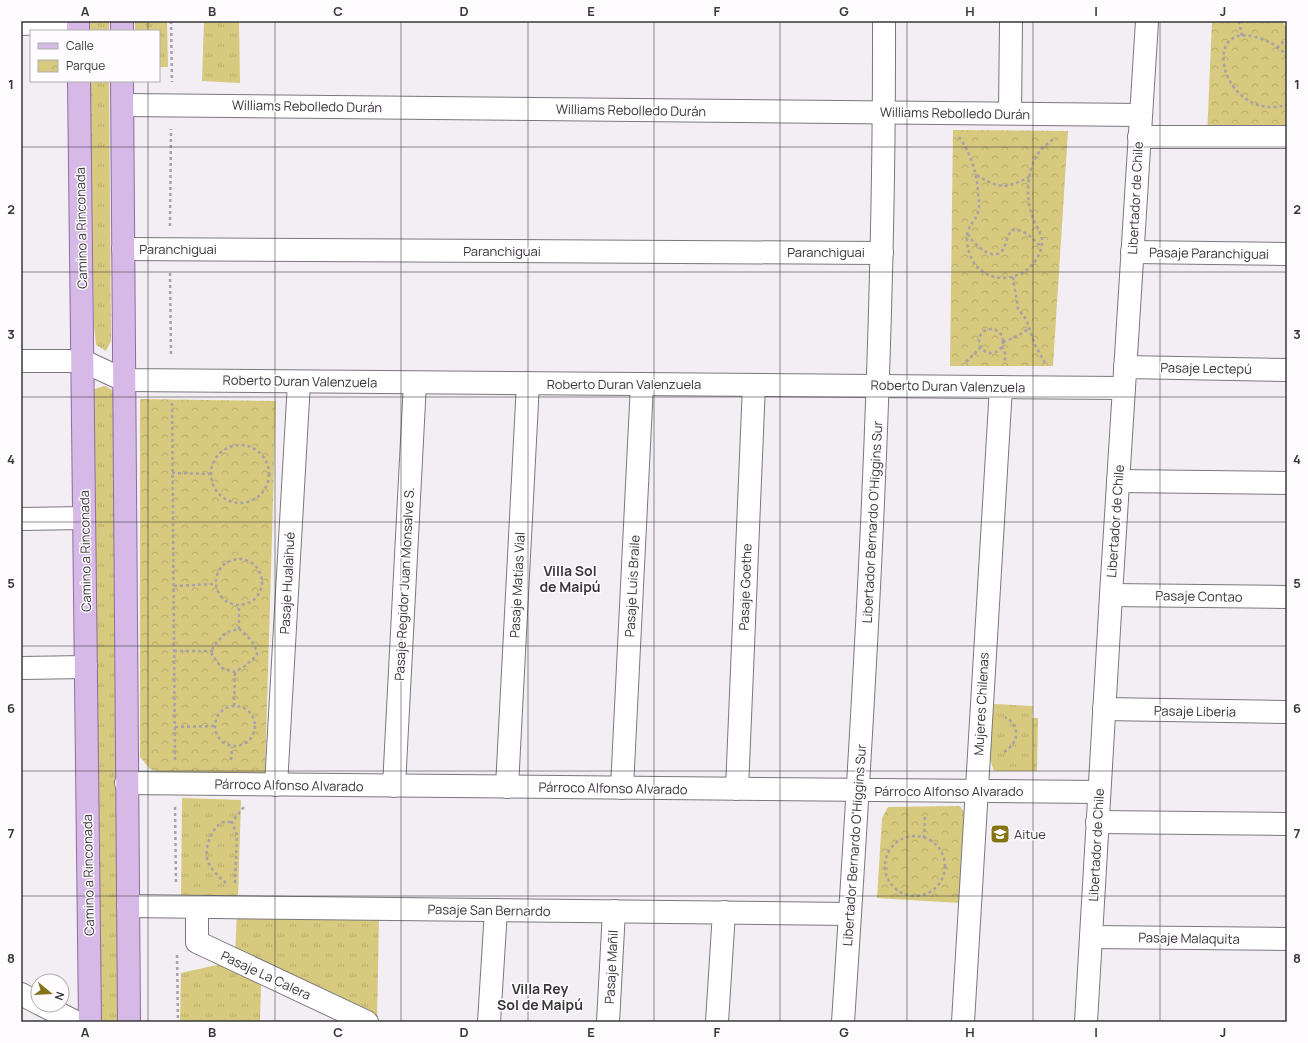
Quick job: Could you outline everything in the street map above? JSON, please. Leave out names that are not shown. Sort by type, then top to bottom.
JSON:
[{"type":"main road","name":"Camino a Rinconada","points":[[79,82],[90,1022]]},
{"type":"main road","points":[[122,82],[126,783],[129,1022]]},
{"type":"street","name":"Libertador Bernardo O'Higgins Sur","points":[[843,1022],[858,791],[878,386],[885,112],[884,21]]},
{"type":"street","points":[[1010,113],[1011,21]]},
{"type":"street","name":"Libertador de Chile","points":[[1086,1022],[1140,115],[1147,21]]},
{"type":"street","points":[[21,24],[78,25]]},
{"type":"street","name":"Williams Rebolledo Durán","points":[[123,104],[1140,115]]},
{"type":"street","points":[[1139,137],[1287,137]]},
{"type":"street","name":"Paranchiguai","points":[[123,249],[882,252]]},
{"type":"street","name":"Pasaje Paranchiguai","points":[[1132,252],[1287,254]]},
{"type":"street","points":[[21,361],[83,361],[124,380]]},
{"type":"street","name":"Pasaje Lectepú","points":[[1125,367],[1287,370]]},
{"type":"street","name":"Roberto Duran Valenzuela","points":[[124,380],[1124,388]]},
{"type":"street","name":"Pasaje Hualaihué","points":[[276,785],[299,382]]},
{"type":"street","name":"Pasaje Regidor Juan Monsalve S.","points":[[394,786],[415,383]]},
{"type":"street","name":"Pasaje Matías Vial","points":[[507,787],[528,383]]},
{"type":"street","name":"Pasaje Luis Braile","points":[[622,788],[642,384]]},
{"type":"street","name":"Pasaje Goethe","points":[[737,789],[754,385]]},
{"type":"street","name":"Mujeres Chilenas","points":[[963,1022],[1000,387]]},
{"type":"street","points":[[1118,481],[1287,483]]},
{"type":"street","points":[[21,519],[84,518]]},
{"type":"street","name":"Pasaje Contao","points":[[1111,595],[1287,597]]},
{"type":"street","points":[[21,668],[86,667]]},
{"type":"street","name":"Pasaje Liberia","points":[[1104,709],[1287,712]]},
{"type":"street","name":"Párroco Alfonso Alvarado","points":[[126,783],[858,791],[1099,792]]},
{"type":"street","points":[[1097,822],[1287,824]]},
{"type":"street","name":"Pasaje San Bernardo","points":[[128,906],[850,914]]},
{"type":"street","name":"Pasaje La Calera","points":[[187,907],[197,942],[367,1022]]},
{"type":"street","points":[[489,1022],[496,910]]},
{"type":"street","name":"Pasaje Mañil","points":[[608,1022],[614,911]]},
{"type":"street","points":[[717,1022],[724,912]]},
{"type":"street","name":"Pasaje Malaquita","points":[[1091,937],[1287,939]]},
{"type":"street","points":[[21,994],[30,999]]},
{"type":"street","points":[[58,1013],[76,1022]]},
{"type":"path","points":[[1239,21],[1242,36]]},
{"type":"path","points":[[1287,57],[1265,40],[1255,37],[1236,36],[1229,40],[1224,52],[1223,62],[1226,75],[1244,99],[1264,108],[1287,105]]},
{"type":"path","points":[[1277,48],[1287,38]]},
{"type":"path","points":[[956,133],[966,147],[976,174],[979,209],[967,232],[968,247],[972,259],[982,271],[993,276],[1014,277],[1026,272],[1035,261],[1041,248],[1042,237],[1032,218],[1030,210],[1028,192],[1029,177],[1040,151],[1058,134]]},
{"type":"path","points":[[976,174],[992,184],[1000,186],[1013,185],[1029,177]]},
{"type":"path","points":[[170,178],[175,784],[187,907]]},
{"type":"path","points":[[967,232],[977,246],[992,254],[998,253],[1002,250],[1007,236],[1012,230],[1024,232],[1041,248]]},
{"type":"path","points":[[1014,277],[1018,309],[1026,318],[1035,345],[1046,366]]},
{"type":"path","points":[[1003,342],[1014,338],[1030,328]]},
{"type":"path","points":[[987,330],[991,330],[998,332],[1002,338],[1002,345],[998,351],[990,353],[983,350],[979,340],[987,330]]},
{"type":"path","points":[[1002,345],[1005,366]]},
{"type":"path","points":[[962,366],[981,347]]},
{"type":"path","points":[[237,445],[242,445],[252,447],[260,452],[268,469],[268,479],[265,488],[259,495],[252,500],[242,502],[229,500],[218,492],[213,484],[211,474],[212,465],[217,456],[224,450],[237,445]]},
{"type":"path","points":[[172,473],[211,474]]},
{"type":"path","points":[[239,558],[253,563],[259,569],[263,583],[257,598],[244,605],[239,605],[229,603],[222,598],[218,592],[216,584],[219,569],[232,560],[239,558]]},
{"type":"path","points":[[174,586],[216,584]]},
{"type":"path","points":[[239,605],[239,629],[246,635],[257,650],[257,656],[235,672],[222,668],[212,655],[213,646],[227,632],[239,629]]},
{"type":"path","points":[[174,651],[213,651]]},
{"type":"path","points":[[234,706],[235,672]]},
{"type":"path","points":[[234,706],[247,710],[254,721],[255,728],[250,740],[245,744],[232,747],[220,741],[216,735],[214,726],[217,716],[221,711],[234,706]]},
{"type":"path","points":[[175,727],[214,726]]},
{"type":"path","points":[[232,822],[243,808],[254,784]]},
{"type":"path","points":[[924,838],[925,807]]},
{"type":"path","points":[[232,822],[223,822],[219,824],[214,831],[208,846],[207,858],[210,867],[226,883],[235,882]]},
{"type":"path","points":[[232,822],[237,835],[235,882],[246,907]]},
{"type":"path","points":[[910,837],[924,838],[935,844],[941,852],[944,861],[944,870],[942,879],[929,893],[920,896],[910,896],[894,888],[888,880],[885,865],[888,853],[893,845],[910,837]]},
{"type":"path","points":[[879,864],[885,865]]},
{"type":"path","points":[[177,953],[178,1022]]},
{"type":"green space","points":[[90,21],[109,21],[109,30],[90,30]]},
{"type":"green space","points":[[135,21],[167,21],[168,67],[160,67],[160,30],[135,30]]},
{"type":"green space","points":[[204,21],[239,21],[240,83],[202,81]]},
{"type":"green space","points":[[1212,21],[1281,21],[1287,28],[1287,137],[1207,137]]},
{"type":"green space","points":[[90,82],[109,82],[111,341],[106,351],[96,345],[94,326]]},
{"type":"green space","points":[[953,130],[1068,131],[1053,366],[950,366]]},
{"type":"green space","points":[[105,386],[114,391],[118,1022],[101,1022],[90,425],[94,389]]},
{"type":"green space","points":[[140,399],[276,401],[265,773],[228,772],[166,776],[150,769],[140,757]]},
{"type":"green space","points":[[994,704],[1033,706],[1032,718],[1038,718],[1037,771],[994,771],[989,756],[991,711]]},
{"type":"green space","points":[[182,798],[241,800],[238,899],[181,900]]},
{"type":"green space","points":[[960,806],[965,813],[959,903],[877,898],[882,818],[888,807]]},
{"type":"green space","points":[[237,913],[379,915],[377,1022],[235,955]]},
{"type":"green space","points":[[221,964],[261,985],[260,1022],[180,1022],[181,973]]},
{"type":"place","name":"Aitue","points":[[1000,834]]},
{"type":"district","name":"Villa Sol de Maipú","points":[[570,580]]},
{"type":"district","name":"Villa Rey Sol de Maipú","points":[[540,998]]}]
